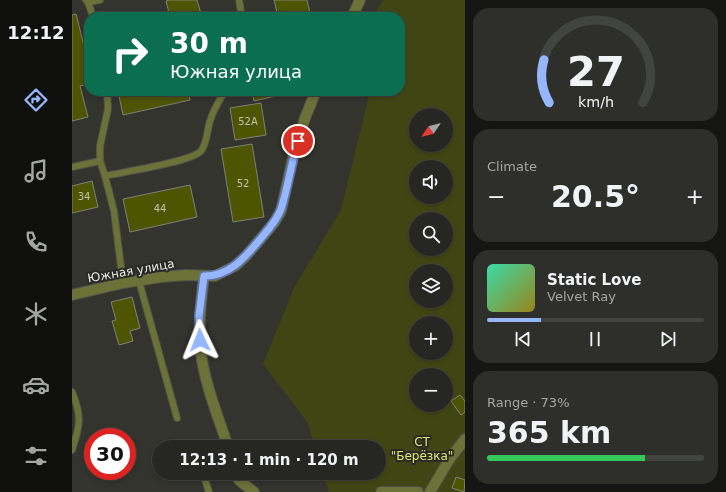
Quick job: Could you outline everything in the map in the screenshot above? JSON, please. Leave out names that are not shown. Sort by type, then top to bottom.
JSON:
[{"type":"street","points":[[354,12],[360,0]]},
{"type":"street","name":"Южная улица","points":[[72,295],[124,283],[161,277],[214,276],[235,266],[246,256],[274,223],[280,210],[294,153],[305,118],[314,96]]},
{"type":"street","points":[[204,276],[199,316],[201,353],[206,378],[226,440]]},
{"type":"street","points":[[430,492],[449,460],[465,439]]},
{"type":"street","points":[[239,480],[254,492]]},
{"type":"street","points":[[381,492],[418,492]]},
{"type":"lane","points":[[91,12],[87,1],[100,0]]},
{"type":"lane","points":[[239,0],[241,12]]},
{"type":"lane","points":[[107,96],[108,108],[100,146],[100,162],[106,176],[114,211],[124,283]]},
{"type":"lane","points":[[106,176],[185,160],[200,151],[204,145],[209,123],[214,110],[222,96]]},
{"type":"lane","points":[[72,167],[100,162]]},
{"type":"lane","points":[[139,281],[177,418]]},
{"type":"lane","points":[[72,392],[80,413],[77,434],[72,450]]},
{"type":"lane","points":[[205,480],[209,492]]},
{"type":"green space","name":"СТ \"Берёзка\"","points":[[383,0],[465,0],[465,492],[329,492],[325,480],[386,480],[386,440],[313,440],[308,423],[263,364],[294,288],[341,210],[369,96],[405,96],[405,12],[376,12]]},
{"type":"building","points":[[197,0],[201,12],[169,12],[166,1]]},
{"type":"building","points":[[274,0],[307,0],[310,12],[277,12]]},
{"type":"building","points":[[76,14],[84,46],[84,85],[80,86],[88,117],[72,121],[72,15]]},
{"type":"building","points":[[119,96],[189,96],[190,100],[123,115]]},
{"type":"building","points":[[253,96],[276,96],[254,101]]},
{"type":"building","points":[[261,103],[266,135],[235,140],[230,108]]},
{"type":"building","points":[[252,144],[264,217],[233,222],[221,149]]},
{"type":"building","points":[[92,181],[98,207],[72,213],[72,186]]},
{"type":"building","points":[[190,185],[197,217],[130,232],[123,199]]},
{"type":"building","points":[[132,297],[140,328],[130,331],[133,341],[119,345],[112,321],[116,320],[111,302]]},
{"type":"building","points":[[460,395],[465,401],[465,412],[461,415],[453,404],[453,400]]},
{"type":"building","points":[[456,477],[465,480],[464,492],[452,488]]},
{"type":"route","points":[[200,340],[199,316],[204,276],[214,276],[235,266],[246,256],[274,223],[280,210],[298,141]]}]
